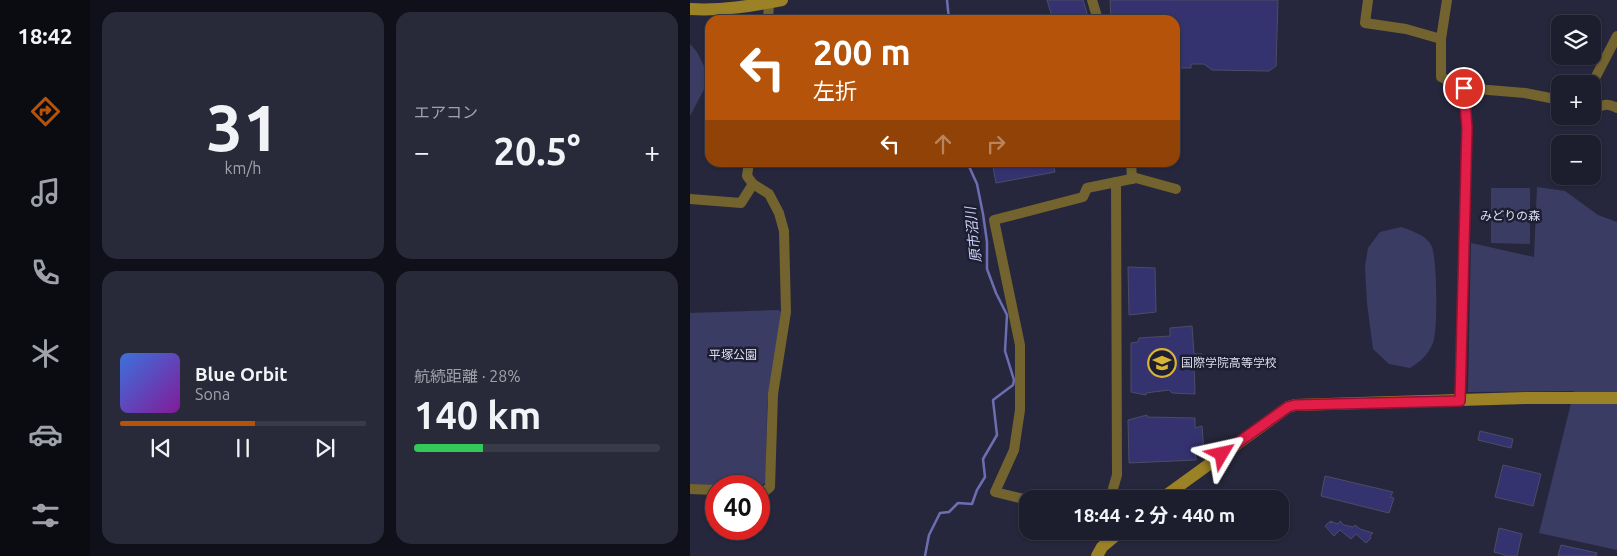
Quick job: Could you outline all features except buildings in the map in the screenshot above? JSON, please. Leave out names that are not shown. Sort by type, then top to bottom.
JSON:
[{"type":"street","points":[[1092,0],[1096,15]]},
{"type":"street","points":[[1368,0],[1365,23],[1406,29],[1441,39]]},
{"type":"street","points":[[1447,0],[1441,39],[1441,77],[1464,88],[1525,93],[1551,98]]},
{"type":"street","points":[[690,9],[731,9],[773,1],[769,15]]},
{"type":"street","points":[[1597,75],[1617,36]]},
{"type":"street","points":[[1460,401],[1467,128],[1464,88]]},
{"type":"street","points":[[1601,105],[1612,105],[1617,108]]},
{"type":"street","points":[[748,167],[747,176],[753,184],[769,194],[779,213],[784,231],[786,312],[773,394],[770,487]]},
{"type":"street","points":[[1131,167],[1132,179]]},
{"type":"street","points":[[1019,498],[995,492],[1014,450],[1020,410],[1020,345],[994,220],[1083,197],[1087,188],[1136,178],[1176,189]]},
{"type":"street","points":[[1113,490],[1117,475],[1116,182]]},
{"type":"street","points":[[690,199],[741,203],[753,184]]},
{"type":"street","points":[[1173,490],[1288,407],[1295,405],[1528,398],[1617,398]]},
{"type":"street","points":[[690,489],[705,490]]},
{"type":"street","points":[[1097,556],[1102,547],[1110,540]]},
{"type":"green space","points":[[690,44],[697,52],[705,68],[705,88],[690,116]]},
{"type":"green space","points":[[1537,187],[1565,191],[1598,215],[1617,222],[1617,550],[1539,533],[1574,391],[1468,392],[1471,243],[1534,257]]},
{"type":"green space","name":"みどりの森","points":[[1491,188],[1530,188],[1530,244],[1491,243]]},
{"type":"green space","points":[[1401,227],[1419,234],[1430,243],[1434,254],[1436,280],[1435,336],[1433,343],[1424,357],[1410,368],[1389,364],[1373,349],[1367,303],[1365,267],[1368,248],[1380,232]]},
{"type":"green space","name":"平塚公園","points":[[779,310],[783,314],[767,403],[766,475],[705,475],[705,485],[690,485],[690,313]]},
{"type":"waterway","name":"原市沼川","points":[[947,0],[948,15]]},
{"type":"waterway","name":"原市沼川","points":[[925,556],[929,535],[940,513],[949,512],[958,503],[972,504],[977,490],[985,477],[983,459],[997,435],[993,400],[1013,385],[1014,380],[1005,351],[1007,315],[987,269],[987,242],[983,214],[977,184],[969,167]]},
{"type":"place","name":"国際学院高等学校","points":[[1162,363]]},
{"type":"route","points":[[1222,454],[1288,407],[1295,405],[1460,401],[1467,128],[1464,88]]}]
